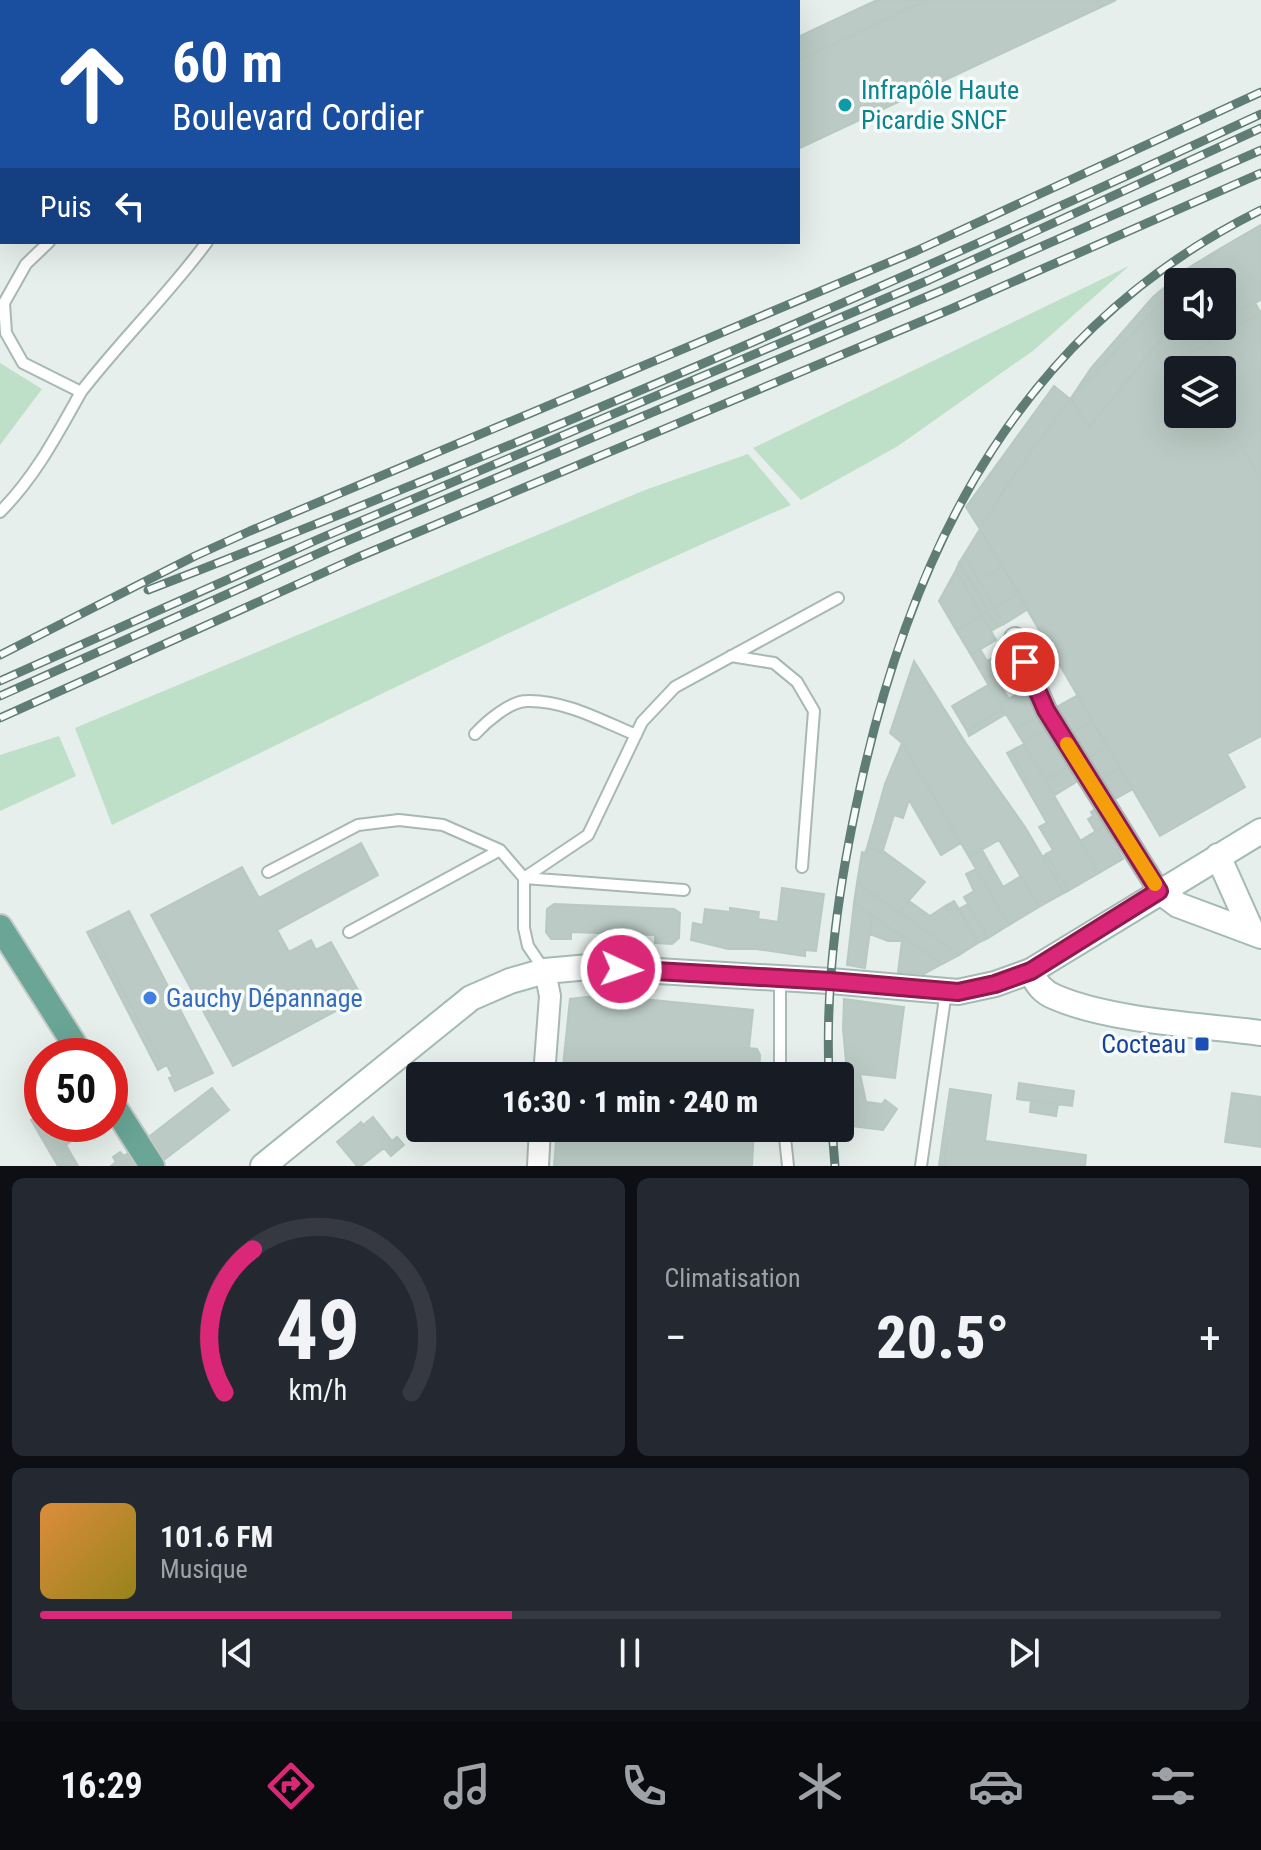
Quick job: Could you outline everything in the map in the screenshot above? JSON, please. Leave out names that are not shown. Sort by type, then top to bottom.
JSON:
[{"type":"main road","points":[[263,1166],[471,998],[510,981],[545,971],[589,967],[958,992],[995,984],[1031,971],[1261,831]]},
{"type":"main road","points":[[1218,856],[1256,934]]},
{"type":"main road","points":[[1159,891],[1178,905],[1256,934]]},
{"type":"main road","points":[[0,927],[71,1038]]},
{"type":"main road","points":[[1031,971],[1037,986],[1054,997],[1114,1014],[1261,1033]]},
{"type":"main road","points":[[128,1128],[152,1166]]},
{"type":"street","points":[[1015,638],[1046,710],[1159,891]]},
{"type":"street","points":[[545,971],[550,996],[545,1062]]},
{"type":"street","points":[[538,1166],[539,1142]]},
{"type":"lane","points":[[47,244],[26,264],[4,303],[6,333],[23,363],[81,392]]},
{"type":"lane","points":[[0,512],[22,490],[39,465],[81,392],[205,244]]},
{"type":"lane","points":[[524,878],[588,835],[642,722],[675,687],[838,598]]},
{"type":"lane","points":[[731,656],[774,663],[797,682],[814,711],[802,867]]},
{"type":"lane","points":[[475,734],[489,718],[525,700],[576,709],[636,735]]},
{"type":"lane","points":[[268,872],[358,825],[399,820],[443,825],[500,850],[524,878],[524,928],[528,946],[545,971]]},
{"type":"lane","points":[[349,932],[500,850]]},
{"type":"lane","points":[[524,878],[684,890]]},
{"type":"lane","points":[[780,978],[780,1062]]},
{"type":"lane","points":[[921,1166],[946,991]]},
{"type":"lane","points":[[785,1142],[788,1166]]},
{"type":"green space","points":[[1129,266],[1034,350],[898,446],[801,500],[753,448]]},
{"type":"green space","points":[[0,363],[42,389],[0,445]]},
{"type":"green space","points":[[748,454],[791,505],[534,621],[112,825],[75,728],[645,490]]},
{"type":"green space","points":[[59,736],[76,776],[0,811],[0,755]]},
{"type":"building","points":[[877,0],[927,0],[800,60],[800,36]]},
{"type":"building","name":"Infrapôle Haute Picardie SNCF","points":[[927,0],[1116,0],[800,148],[800,60]]},
{"type":"building","points":[[1261,225],[1261,300],[1236,312],[1236,268],[1198,268],[1221,248]]},
{"type":"building","points":[[1221,248],[1198,268],[1188,268]]},
{"type":"building","points":[[1164,288],[1164,301],[1071,398],[1091,368]]},
{"type":"building","points":[[1164,301],[1164,336],[1089,427],[1071,398]]},
{"type":"building","points":[[1255,303],[1261,313],[1236,327],[1236,312]]},
{"type":"building","points":[[1261,313],[1261,480],[1231,428],[1236,428],[1236,356],[1188,355],[1214,340],[1236,340],[1236,327]]},
{"type":"building","points":[[1164,336],[1164,340],[1214,340],[1189,356],[1164,356],[1164,428],[1231,428],[1261,480],[1261,736],[1227,754],[1245,787],[1160,836],[980,529],[1011,479],[1071,398],[1089,427]]},
{"type":"building","points":[[1054,386],[1070,399],[1011,479],[980,529],[966,507]]},
{"type":"building","points":[[980,529],[1003,567],[979,581],[964,555]]},
{"type":"building","points":[[964,555],[979,581],[973,584],[959,563]]},
{"type":"building","points":[[959,563],[988,611],[982,615],[956,570]]},
{"type":"building","points":[[1003,567],[1019,593],[994,607],[979,581]]},
{"type":"building","points":[[956,570],[982,615],[956,630],[939,601]]},
{"type":"building","points":[[979,581],[994,607],[988,611],[973,584]]},
{"type":"building","points":[[1019,593],[1028,609],[1004,624],[994,607]]},
{"type":"building","points":[[994,607],[1004,624],[998,627],[988,611]]},
{"type":"building","points":[[988,611],[998,627],[991,631],[982,615]]},
{"type":"building","points":[[982,615],[996,640],[971,655],[956,630]]},
{"type":"building","points":[[980,649],[987,661],[1003,653],[1010,665],[985,679],[971,655]]},
{"type":"building","points":[[914,661],[965,742],[1025,827],[1064,893],[1039,907],[999,840],[969,857],[902,743],[890,733]]},
{"type":"building","points":[[1010,665],[1018,679],[1002,688],[1009,699],[1000,704],[985,679]]},
{"type":"building","points":[[988,685],[1003,709],[967,731],[952,706]]},
{"type":"building","points":[[1024,690],[1039,716],[1015,729],[1000,704]]},
{"type":"building","points":[[1078,695],[1092,721],[1068,735],[1053,709]]},
{"type":"building","points":[[1003,709],[1006,714],[969,736],[967,731]]},
{"type":"building","points":[[1039,716],[1047,729],[1023,742],[1015,729]]},
{"type":"building","points":[[1092,721],[1108,747],[1083,760],[1068,735]]},
{"type":"building","points":[[1047,729],[1069,766],[1045,780],[1023,742]]},
{"type":"building","points":[[902,743],[961,843],[941,855],[909,800],[903,818],[894,815],[882,853],[867,848],[885,784]]},
{"type":"building","points":[[1024,744],[1099,873],[1068,891],[1046,854],[1053,850],[1039,827],[1047,823],[1024,783],[1028,780],[1011,751]]},
{"type":"building","points":[[1108,747],[1120,768],[1096,782],[1087,759]]},
{"type":"building","points":[[1011,751],[1028,780],[1024,783],[1007,753]]},
{"type":"building","points":[[1069,766],[1078,781],[1055,795],[1045,780]]},
{"type":"building","points":[[1120,768],[1133,789],[1108,803],[1096,782]]},
{"type":"building","points":[[1095,809],[1104,826],[1096,832],[1088,819]]},
{"type":"building","points":[[1104,826],[1123,859],[1099,873],[1080,841]]},
{"type":"building","points":[[361,843],[378,875],[277,930],[289,952],[311,940],[316,950],[331,942],[362,997],[233,1066],[151,915],[242,867],[259,898]]},
{"type":"building","points":[[867,848],[883,851],[925,882],[899,912],[857,883],[862,852],[865,853]]},
{"type":"building","points":[[982,850],[1003,887],[1021,876],[1039,907],[1009,925],[969,857]]},
{"type":"building","points":[[1046,854],[1068,891],[1064,893],[1043,857]]},
{"type":"building","points":[[976,869],[1009,925],[988,938],[964,897],[974,891],[966,874]]},
{"type":"building","points":[[857,883],[959,955],[942,964],[854,903]]},
{"type":"building","points":[[782,888],[824,894],[816,951],[805,950],[805,956],[756,949],[728,949],[691,940],[693,923],[703,925],[705,909],[759,912],[758,919],[778,922]]},
{"type":"building","points":[[909,901],[930,916],[945,906],[951,914],[959,909],[978,943],[959,955],[899,912]]},
{"type":"building","points":[[954,901],[959,909],[951,914],[945,906]]},
{"type":"building","points":[[854,903],[872,915],[865,968],[847,965]]},
{"type":"building","points":[[554,904],[674,909],[680,913],[679,938],[672,944],[655,943],[655,935],[571,932],[571,939],[551,939],[546,932],[547,909]]},
{"type":"building","points":[[968,904],[988,938],[978,943],[959,909]]},
{"type":"building","name":"Gauchy Dépannage","points":[[129,911],[213,1073],[175,1091],[167,1065],[163,1067],[92,930]]},
{"type":"building","points":[[872,915],[942,964],[924,974],[898,972],[902,941],[888,941],[870,934]]},
{"type":"building","points":[[92,930],[163,1067],[158,1070],[87,932]]},
{"type":"building","points":[[602,995],[753,1010],[749,1048],[757,1049],[760,1062],[563,1062],[570,999]]},
{"type":"building","points":[[844,999],[904,1007],[895,1078],[860,1074],[866,1102],[882,1104],[885,1100],[897,1109],[883,1130],[854,1126],[854,1062],[846,1062]]},
{"type":"building","points":[[1019,1083],[1074,1091],[1072,1106],[1017,1099]]},
{"type":"building","points":[[212,1088],[229,1110],[156,1166],[111,1166],[116,1162],[113,1157],[120,1152],[124,1156]]},
{"type":"building","points":[[950,1089],[991,1095],[985,1141],[1086,1155],[1085,1166],[944,1166],[948,1137],[943,1137]]},
{"type":"building","points":[[1232,1093],[1261,1097],[1261,1147],[1225,1142]]},
{"type":"building","points":[[1031,1100],[1058,1104],[1056,1116],[1030,1112]]},
{"type":"building","points":[[373,1117],[392,1141],[397,1137],[404,1145],[391,1156],[384,1148],[357,1166],[337,1142],[361,1122],[363,1125]]},
{"type":"building","points":[[943,1137],[948,1137],[944,1166],[939,1166]]},
{"type":"building","points":[[44,1142],[70,1142],[66,1145],[78,1166],[58,1166]]},
{"type":"building","points":[[556,1142],[753,1142],[752,1166],[554,1166]]},
{"type":"railway","points":[[0,655],[250,531],[916,251],[1261,92]]},
{"type":"railway","points":[[148,590],[429,478],[708,361],[986,240],[1261,114]]},
{"type":"railway","points":[[0,681],[321,538],[929,280],[1261,128]]},
{"type":"railway","points":[[0,696],[337,545],[938,292],[1261,150]]},
{"type":"railway","points":[[0,718],[356,558],[951,309],[1261,173]]},
{"type":"railway","points":[[829,1062],[829,1003],[835,931],[860,788],[883,697],[912,610],[948,527],[992,450],[1045,379],[1106,315],[1178,258],[1261,210]]},
{"type":"railway","points":[[833,1142],[835,1166]]},
{"type":"slow traffic","points":[[1067,744],[1155,884]]},
{"type":"place","name":"Infrapôle Haute Picardie SNCF","points":[[845,105]]},
{"type":"place","name":"Gauchy Dépannage","points":[[150,998]]},
{"type":"place","name":"Cocteau","points":[[1202,1044]]},
{"type":"route","points":[[621,969],[958,992],[995,984],[1031,971],[1159,891],[1046,710],[1025,662]]}]
